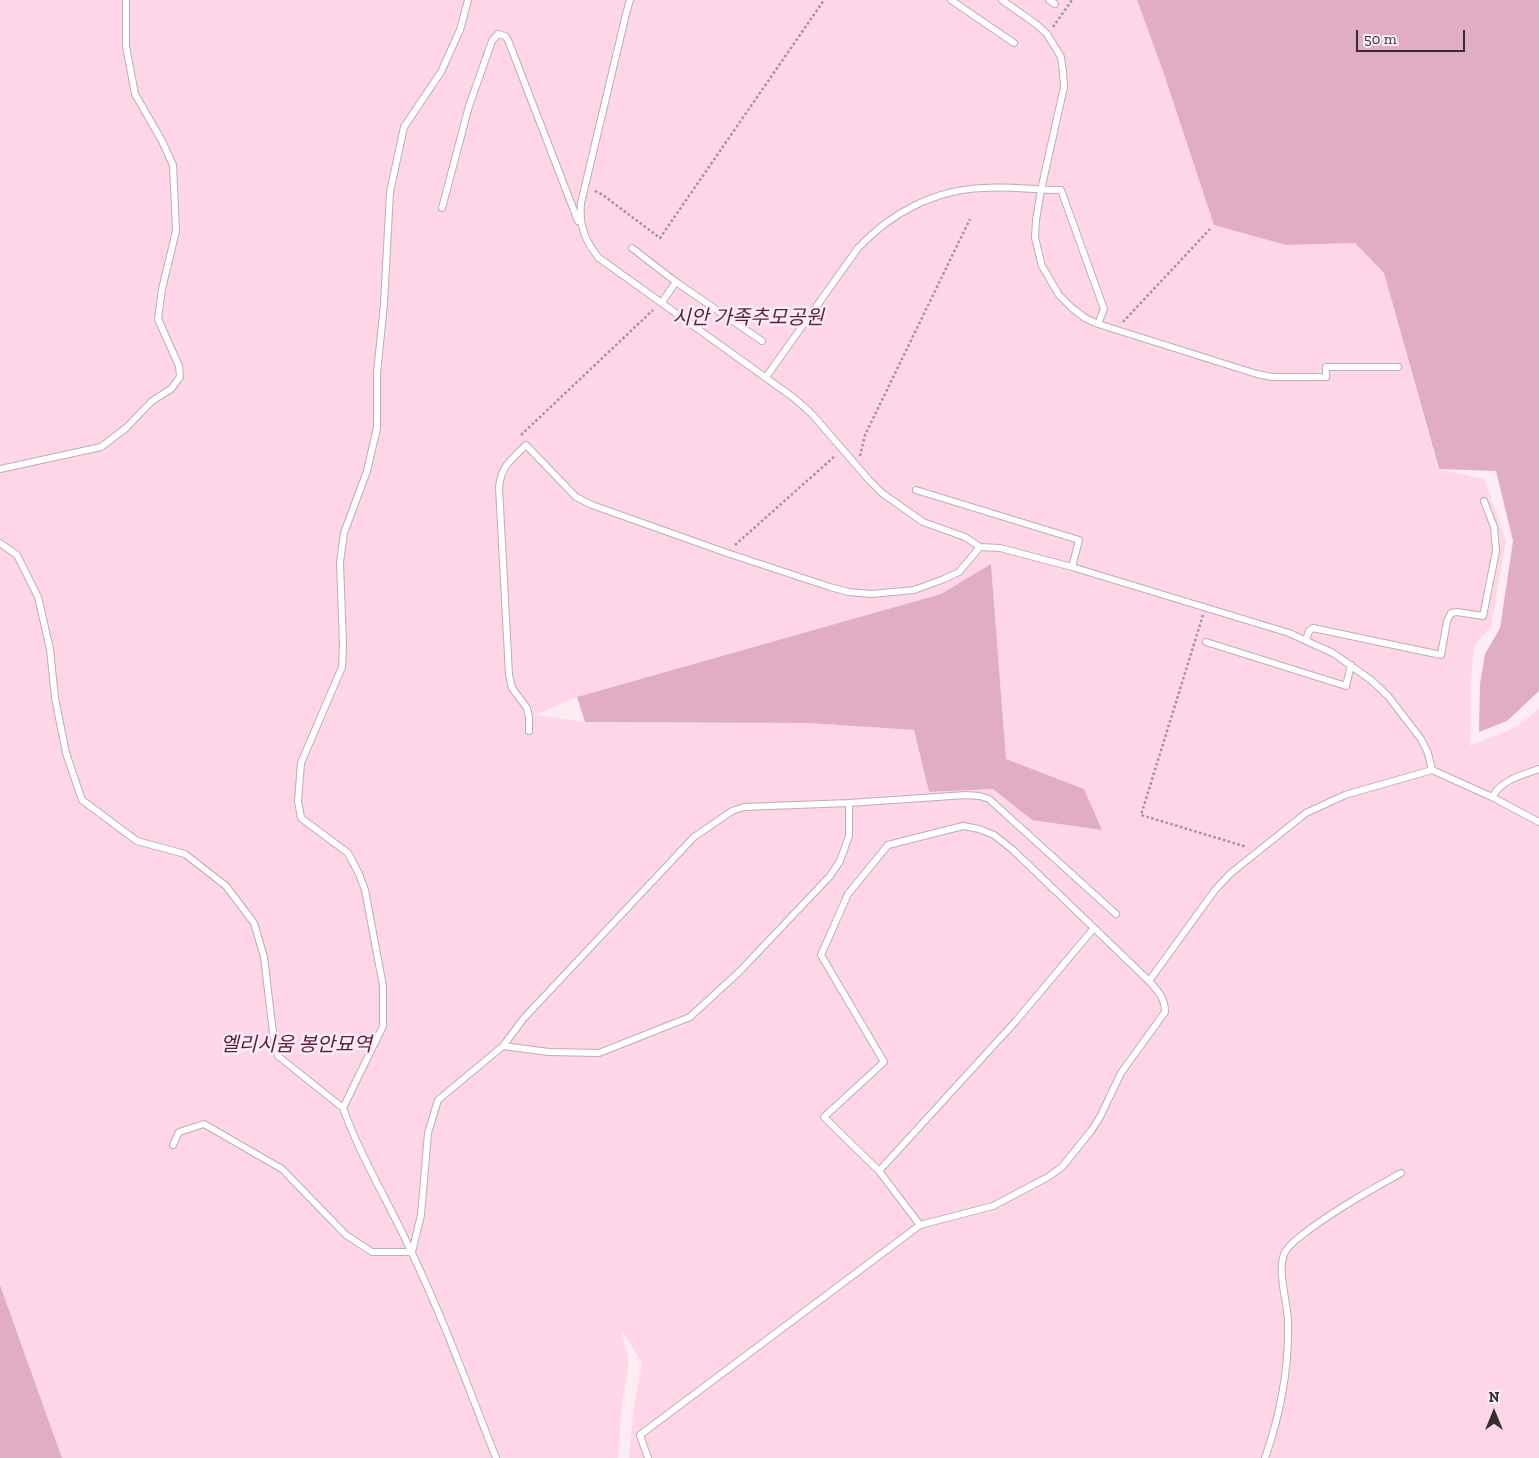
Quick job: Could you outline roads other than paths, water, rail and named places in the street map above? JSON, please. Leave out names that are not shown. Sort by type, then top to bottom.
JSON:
[{"type":"lane","points":[[0,468],[101,447],[126,428],[152,401],[170,389],[180,377],[179,366],[158,319],[162,289],[176,231],[173,165],[136,94],[126,46],[126,0]]},
{"type":"lane","points":[[343,1108],[383,1026],[383,986],[365,890],[359,874],[348,853],[301,818],[298,801],[301,763],[342,667],[340,562],[344,533],[367,471],[377,428],[377,373],[384,304],[390,192],[404,127],[441,72],[460,30],[468,0]]},
{"type":"lane","points":[[582,229],[580,215],[584,187],[630,0]]},
{"type":"lane","points":[[951,0],[959,2],[1014,43]]},
{"type":"lane","points":[[1002,0],[1047,34],[1061,57],[1064,87],[1041,190],[1035,238],[1042,266],[1059,295],[1072,308],[1085,318],[1115,330],[1272,377],[1326,377],[1326,367],[1398,367]]},
{"type":"lane","points":[[442,208],[469,106],[492,41],[498,34],[505,36],[586,240],[599,258],[766,377],[811,413],[882,493],[923,522],[965,537],[980,547],[1000,548],[1072,567],[1289,633],[1333,653],[1352,665],[1388,696],[1422,739],[1432,770]]},
{"type":"lane","points":[[766,377],[870,234],[908,208],[929,199],[957,191],[984,187],[1061,190],[1104,309],[1098,324]]},
{"type":"lane","points":[[632,248],[676,282],[762,341]]},
{"type":"lane","points":[[662,302],[676,282]]},
{"type":"lane","points":[[529,732],[527,708],[512,688],[509,675],[499,487],[500,475],[505,465],[526,445],[576,497],[592,505],[726,553],[849,592],[871,594],[914,590],[944,580],[959,572],[980,547]]},
{"type":"lane","points":[[916,490],[1079,540],[1072,567]]},
{"type":"lane","points":[[1306,640],[1309,631],[1313,628],[1441,655],[1447,620],[1451,613],[1458,612],[1483,616],[1496,551],[1494,527],[1484,502]]},
{"type":"lane","points":[[0,543],[17,555],[38,598],[50,649],[55,698],[66,753],[82,800],[137,841],[185,854],[226,886],[254,923],[264,957],[278,1056],[343,1108],[352,1132],[412,1252],[457,1357],[496,1458]]},
{"type":"lane","points":[[1206,642],[1346,686],[1352,665]]},
{"type":"lane","points":[[1492,797],[1504,782],[1539,769]]},
{"type":"lane","points":[[1149,981],[1215,890],[1231,873],[1306,813],[1325,803],[1345,795],[1432,770],[1492,797],[1539,822]]},
{"type":"lane","points":[[412,1252],[421,1215],[428,1133],[438,1100],[503,1046],[524,1018],[694,837],[732,811],[744,807],[849,803],[966,795],[980,796],[989,799],[1116,914]]},
{"type":"lane","points":[[503,1046],[549,1052],[598,1053],[690,1017],[739,972],[830,876],[840,861],[849,836],[849,803]]},
{"type":"lane","points":[[648,1458],[640,1435],[920,1225],[993,1206],[1062,1168],[1091,1131],[1120,1073],[1165,1012],[1162,996],[1149,981],[1013,850],[994,835],[979,829],[963,826],[888,844],[848,894],[821,955],[884,1062],[824,1116],[878,1171],[920,1225]]},
{"type":"lane","points":[[878,1171],[1015,1022],[1094,928]]},
{"type":"lane","points":[[173,1145],[179,1132],[204,1124],[282,1169],[346,1235],[372,1252],[412,1252]]},
{"type":"lane","points":[[1265,1458],[1274,1432],[1282,1392],[1287,1347],[1288,1322],[1282,1273],[1282,1262],[1285,1252],[1291,1243],[1340,1207],[1401,1173]]},
{"type":"park label","name":"시안 가족추모공원","points":[[748,318]]},
{"type":"park label","name":"엘리시움 봉안묘역","points":[[296,1045]]}]
